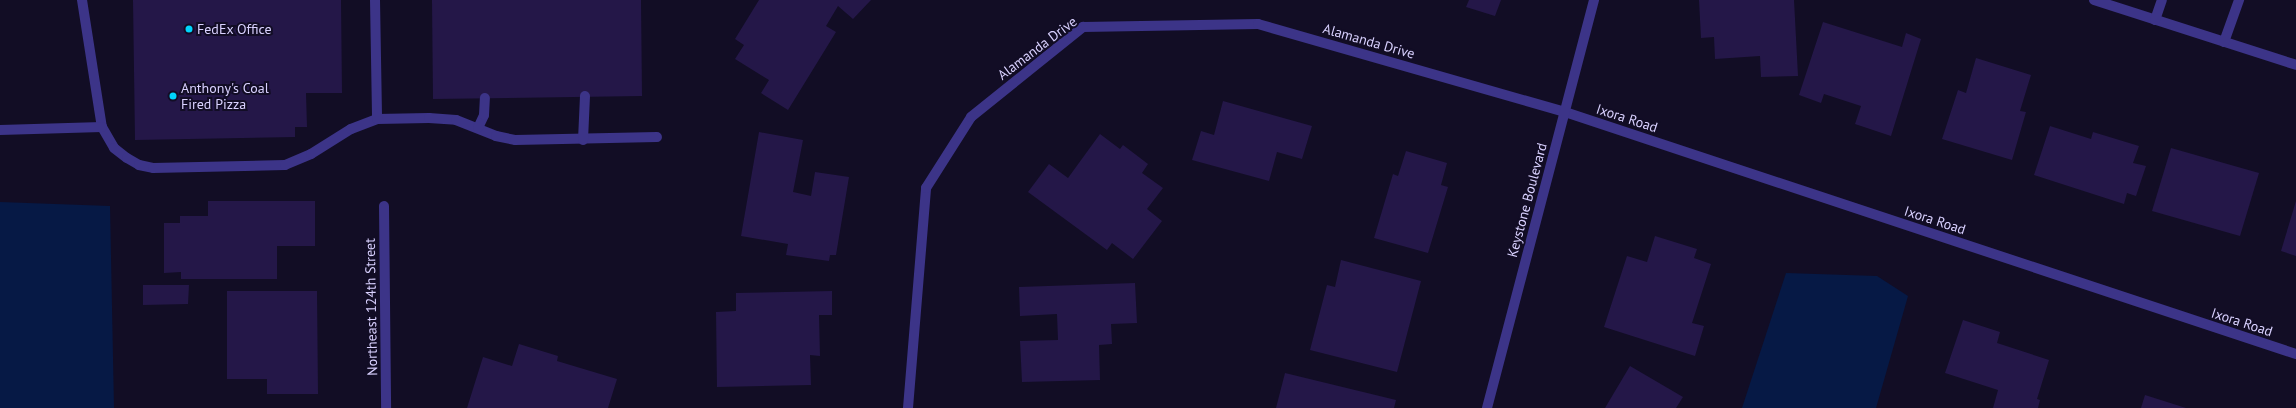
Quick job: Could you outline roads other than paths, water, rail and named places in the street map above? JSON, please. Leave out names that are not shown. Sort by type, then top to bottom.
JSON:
[{"type":"street","points":[[82,0],[102,127],[114,148],[139,165],[153,168],[285,165],[311,154],[351,129],[377,119],[429,118],[456,120],[496,136],[515,140],[583,140],[657,137]]},
{"type":"street","points":[[375,0],[377,119]]},
{"type":"street","name":"Keystone Boulevard","points":[[1487,408],[1594,0]]},
{"type":"street","points":[[2094,0],[2296,64]]},
{"type":"street","points":[[2155,20],[2162,0]]},
{"type":"street","points":[[2224,42],[2239,0]]},
{"type":"street","name":"Alamanda Drive","points":[[908,408],[926,188],[971,117],[1083,27],[1258,24],[1565,112]]},
{"type":"street","points":[[583,140],[585,96]]},
{"type":"street","points":[[478,128],[484,115],[485,98]]},
{"type":"street","name":"Ixora Road","points":[[1565,112],[2296,354]]},
{"type":"street","points":[[0,130],[102,127]]},
{"type":"street","name":"Northeast 124th Street","points":[[384,206],[386,408]]},
{"type":"water","points":[[0,202],[110,206],[114,408],[0,408]]},
{"type":"water","points":[[1786,273],[1877,276],[1908,296],[1876,408],[1742,408]]},
{"type":"place","name":"FedEx Office","points":[[189,29]]},
{"type":"place","name":"Anthony's Coal Fired Pizza","points":[[173,96]]}]
